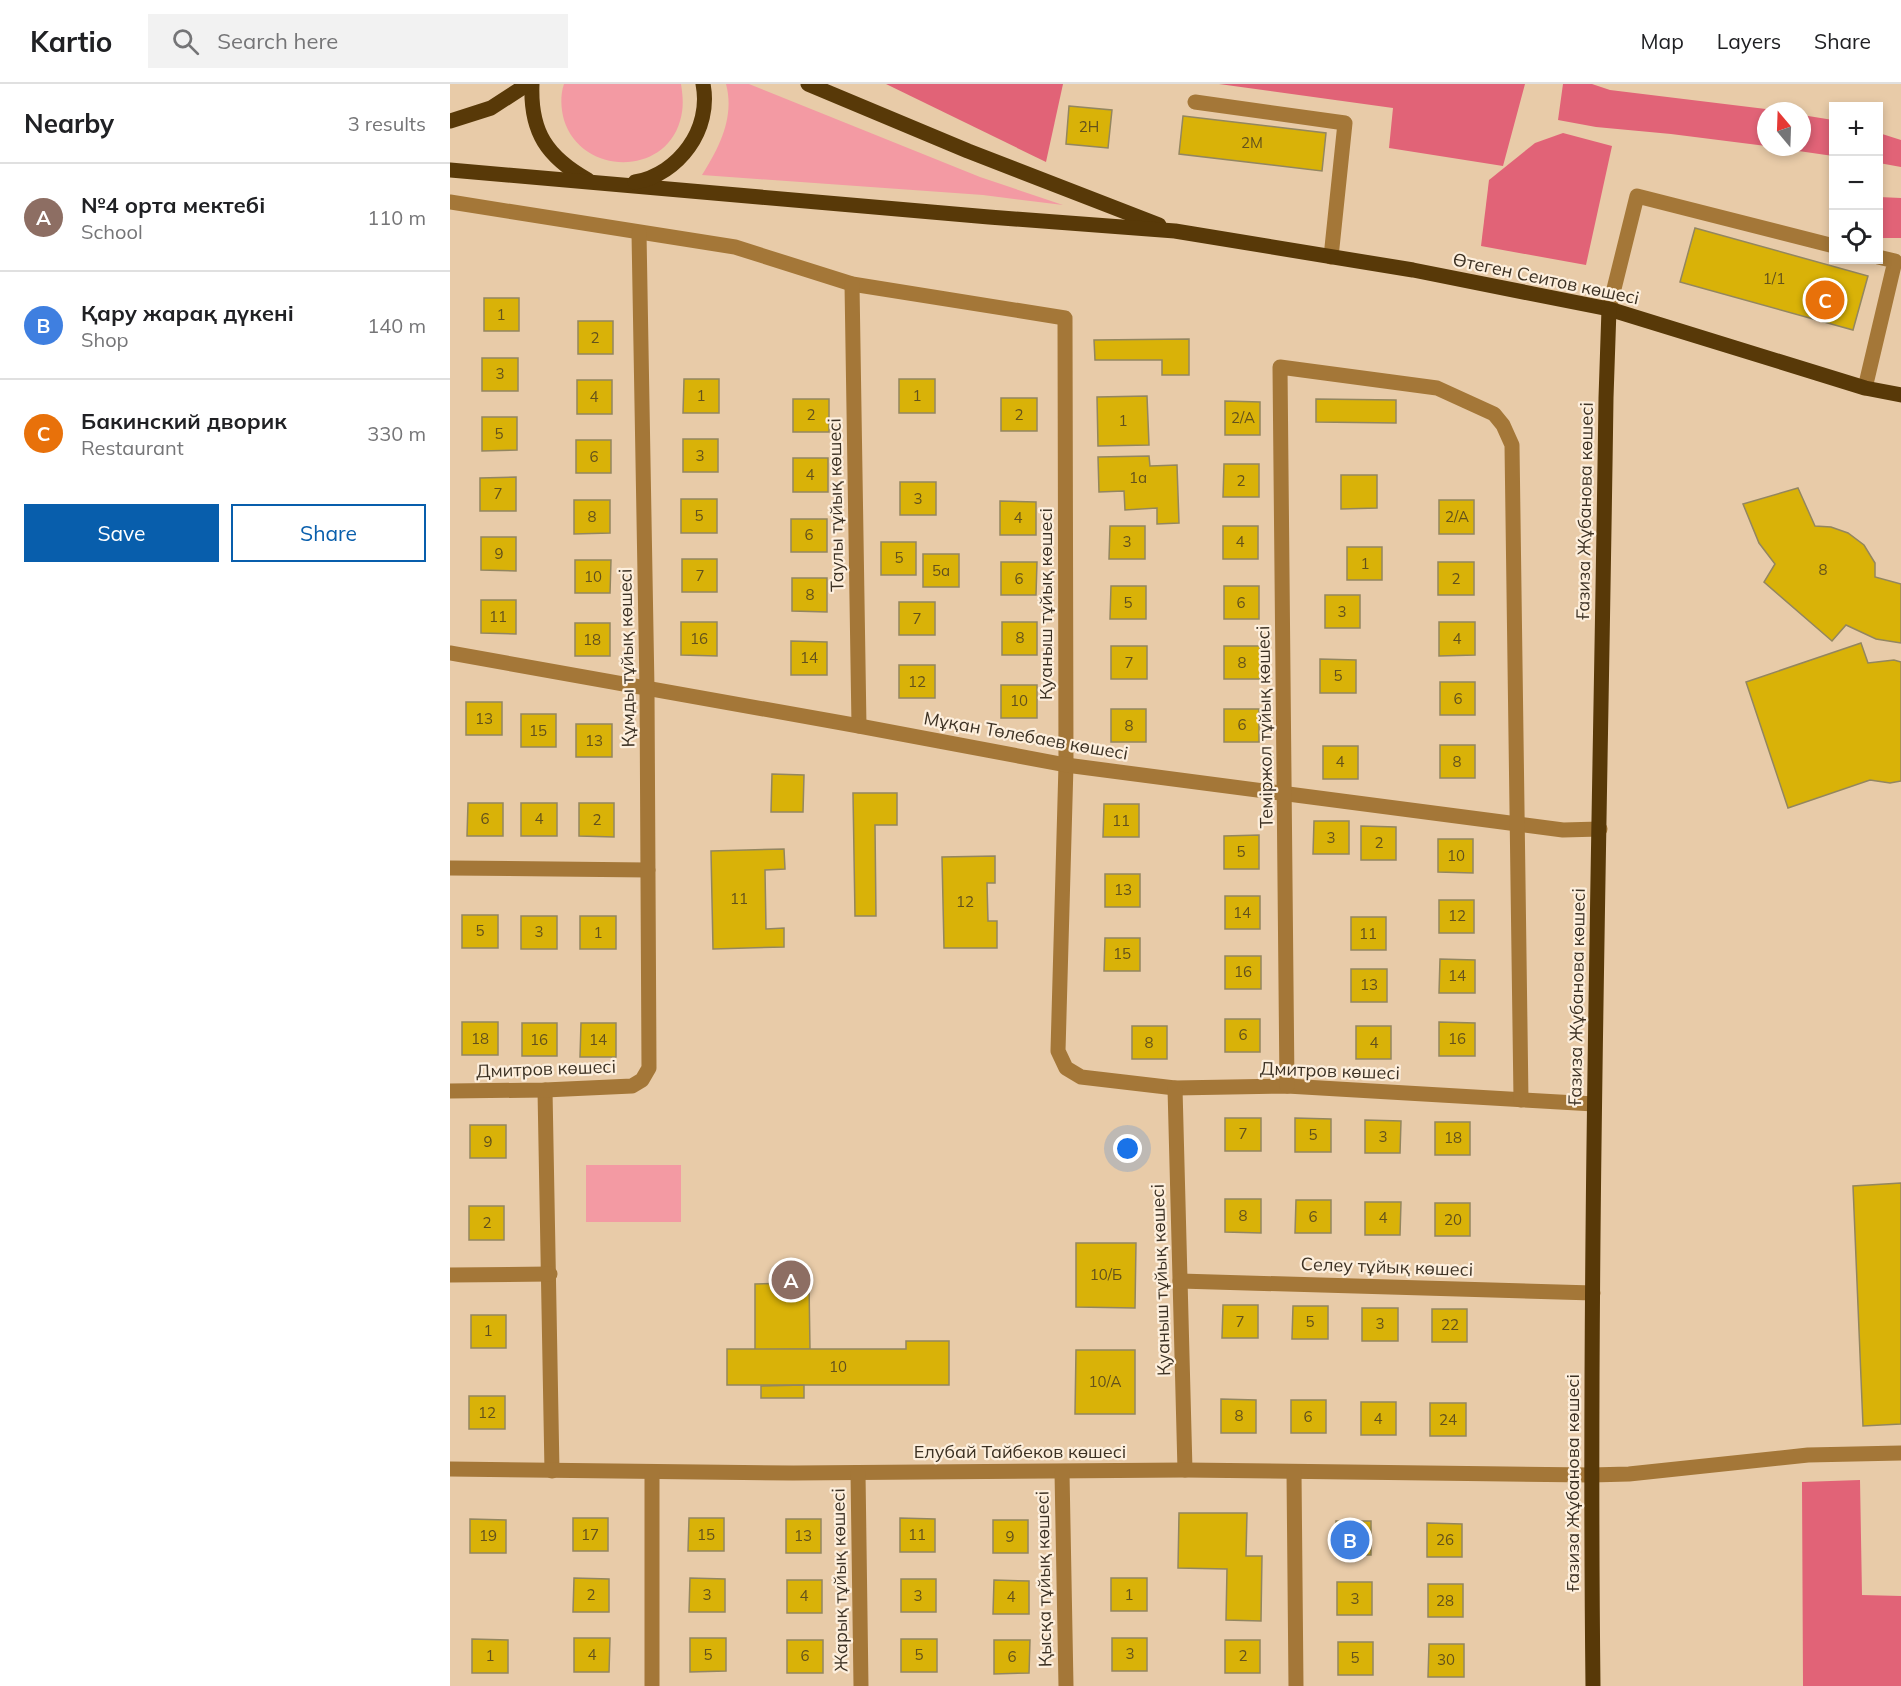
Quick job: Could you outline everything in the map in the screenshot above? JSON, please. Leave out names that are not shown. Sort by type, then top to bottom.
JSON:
[{"type":"main road","points":[[450,121],[491,108],[530,84],[536,126],[549,150],[569,169],[594,183]]},
{"type":"main road","points":[[620,185],[647,180],[671,167],[690,147],[701,122],[705,95],[703,84]]},
{"type":"main road","points":[[808,84],[968,151],[1175,231]]},
{"type":"main road","points":[[450,170],[1175,231]]},
{"type":"main road","name":"Өтеген Сеитов көшесі","points":[[1175,231],[1413,270],[1610,309],[1865,388],[1901,395]]},
{"type":"main road","name":"Ғазиза Жұбанова көшесі","points":[[1593,1686],[1591,1475],[1594,1104],[1606,398],[1610,309]]},
{"type":"street","points":[[1196,102],[1345,123],[1330,257]]},
{"type":"street","points":[[1610,309],[1637,196],[1829,245]]},
{"type":"street","points":[[450,202],[735,247],[852,284]]},
{"type":"street","name":"Құмды тұйық көшесі","points":[[639,232],[647,689],[649,1068],[642,1080]]},
{"type":"street","points":[[1865,388],[1895,261],[1883,258]]},
{"type":"street","name":"Қуаныш тұйық көшесі","points":[[852,284],[1065,318],[1066,765],[1058,1051],[1066,1068]]},
{"type":"street","name":"Таулы тұйық көшесі","points":[[852,284],[859,726]]},
{"type":"street","name":"Теміржол тұйық көшесі","points":[[1287,1086],[1280,367],[1437,388],[1494,414],[1503,425],[1512,446],[1517,825]]},
{"type":"street","name":"Мұқан Төлебаев көшесі","points":[[450,652],[1066,765],[1517,825],[1563,830],[1599,829]]},
{"type":"street","points":[[1517,825],[1521,1100]]},
{"type":"street","points":[[450,868],[648,870]]},
{"type":"street","name":"Дмитров көшесі","points":[[1066,1068],[1081,1077],[1175,1088],[1287,1086],[1594,1104]]},
{"type":"street","name":"Дмитров көшесі","points":[[450,1091],[632,1086],[642,1080]]},
{"type":"street","name":"Қуаныш тұйық көшесі","points":[[1175,1088],[1185,1470]]},
{"type":"street","points":[[545,1090],[552,1471]]},
{"type":"street","points":[[450,1275],[550,1274]]},
{"type":"street","name":"Селеу тұйық көшесі","points":[[1180,1281],[1593,1293]]},
{"type":"street","name":"Елубай Тайбеков көшесі","points":[[450,1469],[858,1473],[1185,1470],[1591,1475],[1629,1474],[1808,1455],[1901,1453]]},
{"type":"street","points":[[652,1472],[652,1686]]},
{"type":"street","name":"Қысқа тұйық көшесі","points":[[1062,1472],[1066,1686]]},
{"type":"street","points":[[1294,1472],[1296,1686]]},
{"type":"street","name":"Жарық тұйық көшесі","points":[[858,1473],[861,1686]]},
{"type":"shaded area","points":[[564,84],[681,84],[683,102],[680,121],[671,139],[658,152],[641,160],[622,162],[604,159],[587,151],[573,138],[562,111],[561,97]]},
{"type":"shaded area","points":[[726,84],[749,84],[980,177],[1063,205],[983,195],[702,175],[724,132],[728,108]]},
{"type":"shaded area","points":[[886,84],[1063,84],[1046,162]]},
{"type":"shaded area","points":[[1219,84],[1525,84],[1503,166],[1389,148],[1393,108]]},
{"type":"shaded area","points":[[1563,84],[1592,84],[1610,90],[1757,108],[1757,145],[1596,127],[1558,120]]},
{"type":"shaded area","points":[[1811,116],[1829,119],[1829,155],[1811,153]]},
{"type":"shaded area","points":[[1563,133],[1612,146],[1586,265],[1481,246],[1489,180],[1535,143]]},
{"type":"shaded area","points":[[1883,134],[1901,140],[1901,167],[1883,164]]},
{"type":"shaded area","points":[[1883,197],[1901,198],[1901,238],[1883,238]]},
{"type":"shaded area","points":[[586,1165],[681,1165],[681,1222],[586,1222]]},
{"type":"shaded area","points":[[1860,1480],[1862,1595],[1901,1596],[1901,1686],[1803,1686],[1802,1482]]},
{"type":"building","points":[[1069,106],[1112,110],[1108,148],[1066,144]]},
{"type":"building","points":[[1183,116],[1326,133],[1322,171],[1179,154]]},
{"type":"building","points":[[1695,228],[1868,276],[1853,330],[1680,282]]},
{"type":"building","points":[[484,298],[519,298],[519,331],[484,331]]},
{"type":"building","points":[[578,321],[613,321],[613,354],[578,354]]},
{"type":"building","points":[[1189,339],[1189,375],[1162,375],[1162,360],[1095,360],[1094,340]]},
{"type":"building","points":[[482,358],[518,358],[518,391],[482,391]]},
{"type":"building","points":[[684,379],[719,379],[719,413],[683,413]]},
{"type":"building","points":[[899,379],[935,379],[935,413],[899,413]]},
{"type":"building","points":[[577,380],[612,380],[612,414],[577,414]]},
{"type":"building","points":[[1147,396],[1149,445],[1098,446],[1097,397]]},
{"type":"building","points":[[1001,398],[1037,398],[1037,431],[1001,431]]},
{"type":"building","points":[[793,399],[829,399],[829,432],[793,432]]},
{"type":"building","points":[[1316,399],[1396,400],[1396,423],[1316,422]]},
{"type":"building","points":[[1225,401],[1260,402],[1260,435],[1225,435]]},
{"type":"building","points":[[482,417],[517,417],[517,450],[482,451]]},
{"type":"building","points":[[683,439],[718,439],[718,472],[683,472]]},
{"type":"building","points":[[576,440],[611,440],[611,473],[576,473]]},
{"type":"building","points":[[1149,456],[1150,466],[1177,465],[1179,523],[1157,524],[1157,508],[1125,510],[1124,491],[1099,492],[1098,457]]},
{"type":"building","points":[[793,458],[828,458],[828,492],[793,492]]},
{"type":"building","points":[[1224,464],[1259,464],[1259,497],[1223,497]]},
{"type":"building","points":[[1341,475],[1377,475],[1377,508],[1341,509]]},
{"type":"building","points":[[516,477],[516,511],[480,511],[480,478]]},
{"type":"building","points":[[900,482],[936,482],[936,515],[900,515]]},
{"type":"building","points":[[1798,488],[1815,526],[1831,527],[1848,533],[1864,545],[1875,563],[1875,577],[1901,584],[1901,643],[1876,639],[1846,625],[1832,641],[1764,582],[1775,564],[1759,543],[1743,504]]},
{"type":"building","points":[[681,499],[717,499],[717,533],[681,533]]},
{"type":"building","points":[[574,500],[610,500],[610,533],[574,534]]},
{"type":"building","points":[[1439,500],[1474,500],[1474,534],[1439,534]]},
{"type":"building","points":[[1000,501],[1036,502],[1036,535],[1000,535]]},
{"type":"building","points":[[791,519],[827,519],[827,552],[791,552]]},
{"type":"building","points":[[1110,526],[1145,526],[1145,559],[1109,559]]},
{"type":"building","points":[[1223,526],[1258,526],[1258,559],[1223,559]]},
{"type":"building","points":[[481,537],[516,537],[516,571],[481,570]]},
{"type":"building","points":[[881,542],[916,542],[916,575],[881,575]]},
{"type":"building","points":[[1347,547],[1382,547],[1382,580],[1347,580]]},
{"type":"building","points":[[923,554],[959,554],[959,587],[923,587]]},
{"type":"building","points":[[682,559],[717,559],[717,592],[682,592]]},
{"type":"building","points":[[575,560],[611,560],[610,593],[575,593]]},
{"type":"building","points":[[1001,562],[1037,562],[1036,595],[1001,595]]},
{"type":"building","points":[[1438,562],[1474,562],[1474,595],[1438,595]]},
{"type":"building","points":[[792,578],[827,578],[827,612],[792,611]]},
{"type":"building","points":[[1111,586],[1146,586],[1146,619],[1110,619]]},
{"type":"building","points":[[1224,586],[1259,586],[1259,619],[1224,619]]},
{"type":"building","points":[[1325,595],[1360,595],[1360,628],[1325,628]]},
{"type":"building","points":[[481,600],[516,600],[516,634],[481,633]]},
{"type":"building","points":[[899,602],[935,602],[935,635],[899,635]]},
{"type":"building","points":[[681,622],[717,622],[717,656],[681,655]]},
{"type":"building","points":[[1002,622],[1037,622],[1037,655],[1002,655]]},
{"type":"building","points":[[1439,622],[1475,622],[1475,655],[1439,656]]},
{"type":"building","points":[[575,623],[610,623],[610,656],[575,656]]},
{"type":"building","points":[[791,641],[827,642],[827,675],[791,675]]},
{"type":"building","points":[[1861,643],[1868,663],[1894,660],[1901,662],[1901,781],[1890,783],[1870,780],[1788,808],[1746,682]]},
{"type":"building","points":[[1111,646],[1147,646],[1147,679],[1111,679]]},
{"type":"building","points":[[1224,646],[1260,646],[1260,679],[1224,679]]},
{"type":"building","points":[[1320,659],[1356,660],[1356,693],[1320,693]]},
{"type":"building","points":[[899,665],[935,665],[935,698],[899,698]]},
{"type":"building","points":[[1440,682],[1475,682],[1475,715],[1440,715]]},
{"type":"building","points":[[1001,685],[1037,685],[1037,718],[1001,718]]},
{"type":"building","points":[[466,702],[502,702],[502,735],[466,735]]},
{"type":"building","points":[[1111,709],[1146,709],[1146,742],[1111,742]]},
{"type":"building","points":[[1224,709],[1259,709],[1259,742],[1224,742]]},
{"type":"building","points":[[521,714],[556,714],[556,747],[521,747]]},
{"type":"building","points":[[576,724],[612,724],[612,757],[576,757]]},
{"type":"building","points":[[1440,745],[1475,745],[1475,778],[1440,778]]},
{"type":"building","points":[[1323,746],[1358,746],[1358,779],[1323,779]]},
{"type":"building","points":[[772,774],[804,775],[803,812],[771,812]]},
{"type":"building","points":[[853,793],[897,793],[897,825],[875,825],[876,916],[855,916]]},
{"type":"building","points":[[468,803],[503,803],[503,836],[467,836]]},
{"type":"building","points":[[521,803],[557,803],[557,836],[521,836]]},
{"type":"building","points":[[579,803],[614,803],[614,837],[579,836]]},
{"type":"building","points":[[1104,804],[1139,804],[1139,837],[1103,837]]},
{"type":"building","points":[[1314,821],[1349,821],[1349,854],[1313,854]]},
{"type":"building","points":[[1361,826],[1396,827],[1396,860],[1361,860]]},
{"type":"building","points":[[1259,835],[1259,869],[1224,869],[1224,836]]},
{"type":"building","points":[[1438,839],[1473,839],[1473,873],[1438,872]]},
{"type":"building","points":[[784,849],[785,869],[765,870],[766,929],[784,928],[784,947],[713,949],[711,851]]},
{"type":"building","points":[[995,856],[995,883],[987,883],[988,921],[997,921],[997,948],[944,948],[942,857]]},
{"type":"building","points":[[1105,874],[1140,874],[1140,907],[1105,907]]},
{"type":"building","points":[[1225,896],[1260,896],[1260,929],[1225,929]]},
{"type":"building","points":[[1439,900],[1474,900],[1474,933],[1439,933]]},
{"type":"building","points":[[462,915],[498,915],[498,948],[462,948]]},
{"type":"building","points":[[521,916],[557,916],[557,949],[521,949]]},
{"type":"building","points":[[580,916],[616,916],[616,949],[580,949]]},
{"type":"building","points":[[1351,917],[1386,917],[1386,950],[1351,950]]},
{"type":"building","points":[[1105,938],[1140,938],[1140,971],[1104,971]]},
{"type":"building","points":[[1225,956],[1261,956],[1261,989],[1225,989]]},
{"type":"building","points":[[1440,959],[1475,960],[1475,993],[1439,993]]},
{"type":"building","points":[[1351,969],[1387,969],[1387,1002],[1351,1002]]},
{"type":"building","points":[[1225,1019],[1260,1019],[1260,1052],[1225,1052]]},
{"type":"building","points":[[462,1022],[498,1022],[498,1055],[462,1055]]},
{"type":"building","points":[[1439,1022],[1475,1023],[1475,1056],[1439,1056]]},
{"type":"building","points":[[522,1023],[557,1023],[557,1056],[522,1056]]},
{"type":"building","points":[[581,1023],[616,1023],[616,1057],[580,1057]]},
{"type":"building","points":[[1132,1026],[1167,1026],[1167,1059],[1132,1059]]},
{"type":"building","points":[[1356,1026],[1391,1026],[1391,1059],[1356,1059]]},
{"type":"building","points":[[1225,1118],[1261,1118],[1261,1151],[1225,1151]]},
{"type":"building","points":[[1295,1118],[1331,1119],[1331,1152],[1295,1152]]},
{"type":"building","points":[[1365,1120],[1401,1121],[1400,1153],[1365,1153]]},
{"type":"building","points":[[1435,1122],[1470,1122],[1470,1155],[1435,1155]]},
{"type":"building","points":[[470,1125],[506,1125],[506,1158],[470,1158]]},
{"type":"building","points":[[1901,1183],[1901,1424],[1863,1426],[1853,1186]]},
{"type":"building","points":[[1225,1199],[1261,1199],[1261,1233],[1225,1232]]},
{"type":"building","points":[[1296,1200],[1331,1200],[1331,1233],[1295,1233]]},
{"type":"building","points":[[1365,1202],[1401,1202],[1400,1235],[1365,1235]]},
{"type":"building","points":[[1435,1203],[1470,1203],[1470,1236],[1435,1236]]},
{"type":"building","points":[[469,1206],[504,1206],[504,1240],[469,1240]]},
{"type":"building","points":[[1076,1243],[1136,1243],[1135,1308],[1076,1307]]},
{"type":"building","points":[[809,1283],[810,1349],[755,1350],[755,1284]]},
{"type":"building","points":[[1223,1305],[1258,1305],[1258,1338],[1222,1338]]},
{"type":"building","points":[[1293,1306],[1328,1306],[1328,1339],[1292,1339]]},
{"type":"building","points":[[1362,1308],[1398,1308],[1398,1341],[1362,1341]]},
{"type":"building","points":[[1432,1309],[1467,1309],[1467,1342],[1432,1342]]},
{"type":"building","points":[[471,1315],[506,1315],[506,1348],[471,1348]]},
{"type":"building","points":[[906,1341],[949,1341],[949,1385],[727,1385],[727,1349],[906,1349]]},
{"type":"building","points":[[1076,1350],[1135,1350],[1135,1414],[1075,1414]]},
{"type":"building","points":[[804,1385],[804,1398],[761,1398],[761,1386]]},
{"type":"building","points":[[469,1396],[505,1396],[505,1429],[469,1429]]},
{"type":"building","points":[[1221,1399],[1256,1400],[1256,1433],[1221,1433]]},
{"type":"building","points":[[1291,1400],[1326,1400],[1326,1433],[1291,1433]]},
{"type":"building","points":[[1361,1402],[1396,1402],[1396,1435],[1361,1435]]},
{"type":"building","points":[[1430,1403],[1466,1403],[1466,1436],[1430,1436]]},
{"type":"building","points":[[1179,1513],[1247,1513],[1246,1556],[1262,1556],[1261,1621],[1226,1620],[1227,1569],[1178,1568]]},
{"type":"building","points":[[573,1518],[608,1518],[608,1551],[573,1551]]},
{"type":"building","points":[[689,1518],[724,1518],[724,1551],[688,1551]]},
{"type":"building","points":[[900,1518],[935,1519],[935,1552],[900,1552]]},
{"type":"building","points":[[470,1519],[506,1520],[506,1553],[470,1553]]},
{"type":"building","points":[[786,1519],[821,1519],[821,1553],[786,1553]]},
{"type":"building","points":[[993,1520],[1028,1520],[1028,1553],[993,1553]]},
{"type":"building","points":[[1336,1521],[1371,1521],[1371,1555],[1336,1555]]},
{"type":"building","points":[[1427,1523],[1462,1524],[1462,1557],[1427,1557]]},
{"type":"building","points":[[574,1578],[609,1579],[609,1612],[573,1612]]},
{"type":"building","points":[[690,1578],[725,1579],[725,1612],[689,1612]]},
{"type":"building","points":[[1111,1578],[1147,1578],[1147,1611],[1111,1611]]},
{"type":"building","points":[[901,1579],[936,1579],[936,1612],[901,1612]]},
{"type":"building","points":[[787,1580],[822,1580],[822,1613],[787,1613]]},
{"type":"building","points":[[994,1580],[1029,1581],[1029,1614],[993,1614]]},
{"type":"building","points":[[1337,1582],[1372,1582],[1372,1615],[1337,1615]]},
{"type":"building","points":[[1428,1584],[1463,1584],[1463,1617],[1428,1617]]},
{"type":"building","points":[[574,1638],[610,1638],[609,1672],[574,1672]]},
{"type":"building","points":[[690,1638],[726,1638],[726,1671],[690,1672]]},
{"type":"building","points":[[1112,1638],[1147,1638],[1147,1671],[1112,1671]]},
{"type":"building","points":[[472,1639],[508,1640],[508,1673],[472,1673]]},
{"type":"building","points":[[901,1639],[937,1639],[937,1672],[901,1672]]},
{"type":"building","points":[[787,1640],[823,1640],[823,1673],[787,1673]]},
{"type":"building","points":[[994,1640],[1030,1640],[1029,1673],[994,1674]]},
{"type":"building","points":[[1225,1640],[1260,1640],[1260,1673],[1225,1673]]},
{"type":"building","points":[[1338,1642],[1373,1642],[1373,1675],[1338,1675]]},
{"type":"building","points":[[1429,1644],[1464,1644],[1464,1677],[1428,1677]]},
{"type":"place","name":"Бакинский дворик","points":[[1825,300]]},
{"type":"place","name":"№4 орта мектебі","points":[[791,1280]]},
{"type":"place","name":"Қару жарақ дүкені","points":[[1350,1540]]}]
